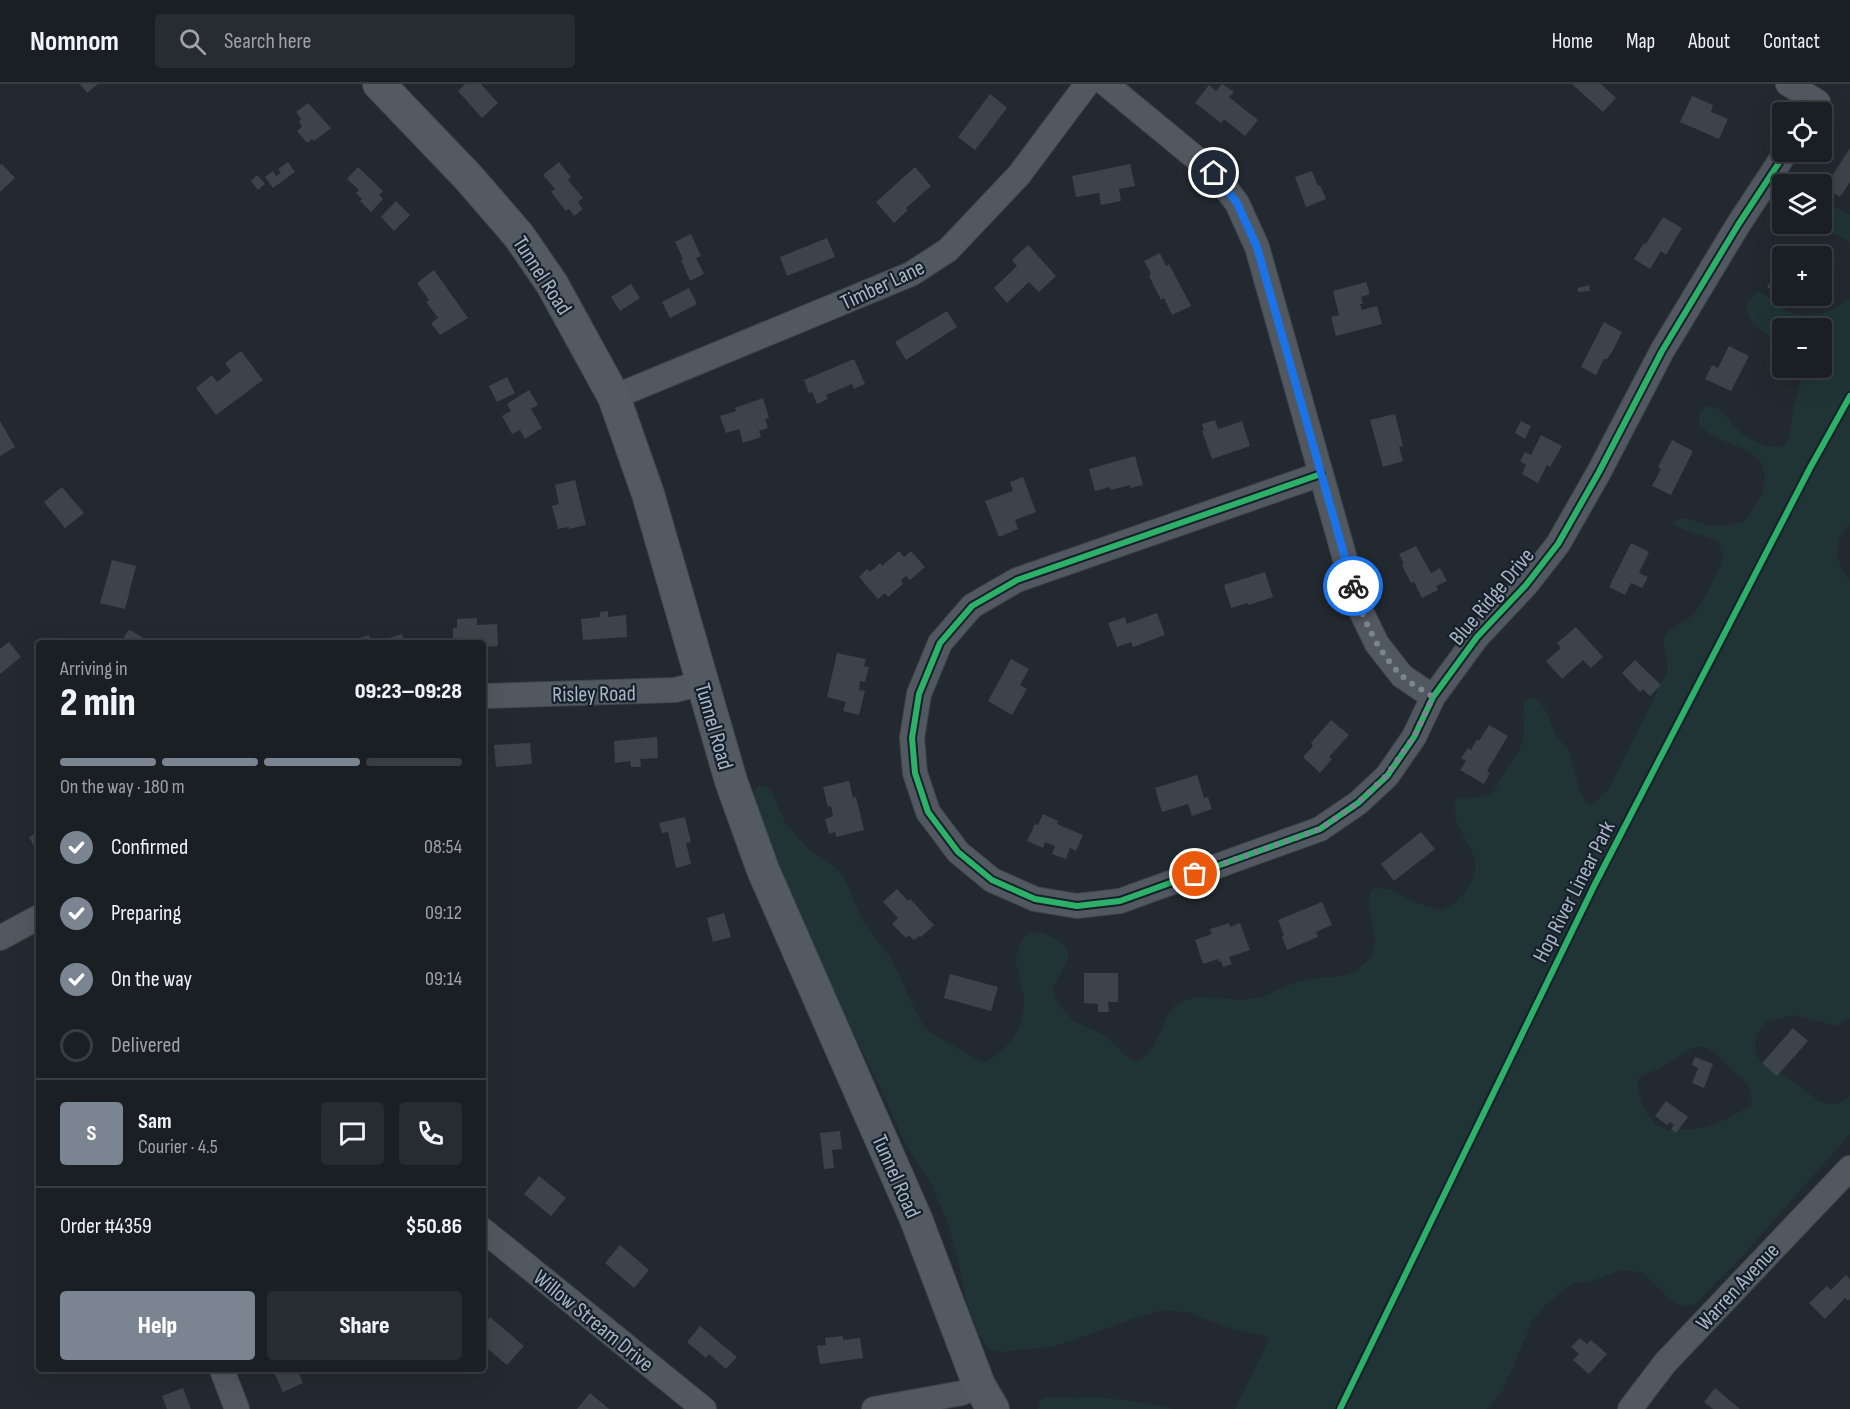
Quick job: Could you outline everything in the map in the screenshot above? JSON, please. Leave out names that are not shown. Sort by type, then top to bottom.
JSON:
[{"type":"main road","name":"Tunnel Road","points":[[379,84],[468,177],[519,236],[552,284],[614,397],[648,494],[731,781],[763,870],[916,1219],[986,1397]]},
{"type":"street","name":"Timber Lane","points":[[614,397],[911,274],[948,250],[1019,175],[1087,84]]},
{"type":"street","points":[[1106,84],[1214,173],[1237,203],[1257,247],[1358,605],[1377,644],[1402,676],[1433,697]]},
{"type":"street","points":[[1788,84],[1820,100]]},
{"type":"street","name":"Blue Ridge Drive","points":[[1321,474],[1017,580],[972,606],[940,643],[919,694],[912,738],[915,773],[928,812],[958,852],[992,880],[1035,899],[1077,906],[1120,902],[1320,829],[1358,803],[1386,776],[1414,737],[1433,697],[1477,637],[1526,585],[1558,544],[1599,472],[1662,351],[1738,225],[1779,162]]},
{"type":"street","name":"Risley Road","points":[[486,696],[675,690],[703,683]]},
{"type":"street","points":[[0,939],[36,919]]},
{"type":"street","name":"Warren Avenue","points":[[1634,1407],[1665,1363],[1850,1168]]},
{"type":"street","name":"Willow Stream Drive","points":[[486,1232],[704,1409]]},
{"type":"street","points":[[223,1372],[237,1409]]},
{"type":"street","points":[[874,1409],[962,1393],[986,1397]]},
{"type":"green space","points":[[1832,204],[1850,215],[1850,242],[1832,233]]},
{"type":"green space","points":[[1756,292],[1772,300],[1772,306],[1779,306],[1791,313],[1808,315],[1835,308],[1850,299],[1850,524],[1840,537],[1838,552],[1841,567],[1850,581],[1850,1018],[1835,1026],[1794,1015],[1767,1021],[1756,1035],[1755,1052],[1766,1066],[1819,1101],[1836,1104],[1850,1096],[1850,1134],[1744,1254],[1695,1304],[1687,1306],[1673,1301],[1641,1272],[1621,1270],[1589,1282],[1578,1282],[1567,1287],[1533,1320],[1503,1390],[1487,1409],[1235,1409],[1270,1337],[1232,1329],[1186,1312],[1162,1310],[1050,1347],[1002,1352],[989,1349],[979,1335],[966,1300],[948,1224],[931,1184],[906,1145],[782,880],[755,801],[755,789],[759,785],[770,789],[785,822],[797,837],[843,876],[864,923],[892,960],[919,1018],[929,1032],[980,1061],[986,1062],[1001,1052],[1018,1029],[1024,1011],[1024,1002],[1016,958],[1021,941],[1029,933],[1043,933],[1066,948],[1067,961],[1053,988],[1055,999],[1072,1020],[1107,1037],[1132,1061],[1141,1059],[1148,1053],[1167,1017],[1179,1003],[1205,997],[1242,1000],[1255,998],[1303,981],[1354,972],[1373,953],[1375,944],[1369,909],[1371,891],[1377,888],[1389,889],[1412,901],[1440,910],[1454,903],[1466,890],[1474,874],[1475,858],[1456,821],[1455,800],[1487,795],[1496,788],[1520,747],[1523,737],[1525,700],[1531,697],[1537,699],[1545,709],[1557,737],[1569,750],[1579,789],[1586,804],[1592,805],[1609,788],[1667,672],[1665,635],[1689,618],[1702,603],[1723,558],[1719,543],[1680,528],[1674,524],[1676,519],[1687,519],[1714,526],[1741,522],[1746,520],[1754,508],[1764,486],[1764,471],[1760,461],[1752,453],[1707,432],[1699,423],[1700,412],[1711,406],[1716,407],[1740,432],[1752,440],[1772,447],[1784,446],[1790,433],[1800,378],[1832,378],[1832,318],[1772,318],[1772,337],[1755,324],[1746,306]],"holes":[[[1699,1046],[1709,1049],[1747,1084],[1751,1093],[1751,1105],[1729,1118],[1706,1127],[1667,1130],[1656,1125],[1646,1112],[1639,1096],[1638,1079],[1645,1073],[1665,1065],[1694,1048]]]},
{"type":"green space","points":[[1096,1397],[1174,1409],[1038,1409],[1039,1402],[1044,1398]]},
{"type":"building","points":[[80,84],[98,84],[87,93]]},
{"type":"building","points":[[465,84],[481,84],[498,103],[482,118],[458,91]]},
{"type":"building","points":[[1222,84],[1234,92],[1229,97],[1258,120],[1245,136],[1224,119],[1221,123],[1195,103],[1209,85],[1216,91]]},
{"type":"building","points":[[1572,84],[1601,84],[1616,98],[1603,112]]},
{"type":"building","points":[[990,94],[1007,108],[975,150],[958,137]]},
{"type":"building","points":[[1692,96],[1713,105],[1711,112],[1728,119],[1719,139],[1680,122]]},
{"type":"building","points":[[308,103],[331,128],[314,141],[312,139],[307,143],[297,131],[302,127],[299,122],[301,119],[296,112]]},
{"type":"building","points":[[1850,148],[1850,182],[1840,197],[1832,192],[1832,176]]},
{"type":"building","points":[[288,162],[295,172],[273,188],[265,177],[273,171],[276,176],[281,173],[278,169]]},
{"type":"building","points":[[559,162],[571,177],[568,180],[583,198],[578,202],[583,209],[574,216],[569,209],[566,211],[551,192],[555,189],[543,175]]},
{"type":"building","points":[[2,164],[15,178],[0,192],[0,165]]},
{"type":"building","points":[[1130,164],[1135,186],[1119,189],[1121,201],[1101,205],[1099,193],[1076,197],[1072,176]]},
{"type":"building","points":[[358,167],[383,191],[379,195],[383,199],[371,212],[360,201],[362,199],[356,193],[359,190],[347,179]]},
{"type":"building","points":[[915,167],[931,186],[906,208],[908,210],[894,223],[876,202]]},
{"type":"building","points":[[1312,171],[1326,199],[1306,207],[1295,177]]},
{"type":"building","points":[[257,175],[265,184],[258,190],[251,181]]},
{"type":"building","points":[[396,201],[410,215],[394,231],[381,217]]},
{"type":"building","points":[[1663,217],[1682,228],[1666,255],[1661,251],[1650,269],[1634,259]]},
{"type":"building","points":[[691,234],[701,256],[696,258],[704,274],[690,281],[675,242]]},
{"type":"building","points":[[827,238],[835,257],[787,276],[780,257]]},
{"type":"building","points":[[1028,245],[1056,276],[1039,292],[1029,282],[1007,303],[994,288],[1017,266],[1012,260]]},
{"type":"building","points":[[1160,253],[1166,266],[1169,264],[1191,306],[1172,315],[1164,298],[1161,300],[1144,261]]},
{"type":"building","points":[[434,270],[468,318],[440,335],[431,323],[438,318],[426,302],[429,300],[417,283]]},
{"type":"building","points":[[1772,280],[1772,291],[1767,287]]},
{"type":"building","points":[[1366,282],[1370,294],[1361,297],[1362,310],[1377,306],[1382,324],[1336,336],[1331,317],[1339,315],[1333,291]]},
{"type":"building","points":[[631,284],[640,298],[620,311],[611,297]]},
{"type":"building","points":[[1589,285],[1590,291],[1578,292],[1578,288]]},
{"type":"building","points":[[689,288],[697,304],[670,318],[662,302]]},
{"type":"building","points":[[947,311],[957,327],[906,360],[895,342]]},
{"type":"building","points":[[1604,322],[1622,332],[1596,375],[1581,367]]},
{"type":"building","points":[[1729,346],[1749,356],[1731,391],[1705,379],[1712,365],[1718,368]]},
{"type":"building","points":[[241,351],[263,380],[216,415],[196,388],[212,375],[217,382],[231,371],[225,363]]},
{"type":"building","points":[[854,359],[865,384],[854,389],[852,384],[826,395],[828,399],[817,404],[804,380]]},
{"type":"building","points":[[507,377],[515,393],[497,402],[489,386]]},
{"type":"building","points":[[529,390],[538,405],[531,409],[542,428],[525,439],[520,430],[512,434],[502,416],[511,411],[507,404]]},
{"type":"building","points":[[763,398],[769,418],[765,419],[768,428],[759,431],[761,437],[743,443],[739,429],[726,433],[720,416]]},
{"type":"building","points":[[1395,414],[1403,446],[1399,447],[1403,461],[1383,467],[1370,420]]},
{"type":"building","points":[[1215,420],[1218,429],[1242,421],[1250,446],[1212,459],[1202,431],[1204,431],[1202,424]]},
{"type":"building","points":[[0,421],[15,447],[0,456]]},
{"type":"building","points":[[1521,421],[1531,426],[1525,439],[1515,433]]},
{"type":"building","points":[[1541,435],[1562,446],[1550,467],[1547,465],[1538,483],[1522,474],[1526,465],[1520,461],[1525,452],[1531,455]]},
{"type":"building","points":[[1672,440],[1693,451],[1671,495],[1652,486],[1661,469],[1658,467]]},
{"type":"building","points":[[1135,456],[1143,485],[1130,488],[1130,485],[1111,490],[1110,487],[1095,491],[1089,469]]},
{"type":"building","points":[[1023,477],[1036,512],[1015,520],[1018,529],[999,537],[985,501],[1013,491],[1010,482]]},
{"type":"building","points":[[575,480],[586,525],[558,529],[552,506],[559,504],[555,485]]},
{"type":"building","points":[[62,487],[84,513],[65,528],[44,502]]},
{"type":"building","points":[[1631,543],[1649,552],[1639,573],[1648,577],[1642,588],[1631,583],[1625,595],[1609,587]]},
{"type":"building","points":[[1416,546],[1431,573],[1440,568],[1447,581],[1436,586],[1438,590],[1422,598],[1414,582],[1411,583],[1399,554]]},
{"type":"building","points":[[899,551],[904,557],[911,551],[925,567],[910,580],[906,576],[901,580],[903,584],[888,597],[885,593],[878,599],[859,577],[867,569],[870,572],[880,563],[882,566]]},
{"type":"building","points":[[112,560],[136,566],[125,609],[100,603]]},
{"type":"building","points":[[1265,572],[1273,597],[1231,608],[1224,585]]},
{"type":"building","points":[[608,611],[608,617],[626,615],[627,637],[583,640],[581,619],[600,617],[600,612]]},
{"type":"building","points":[[1157,613],[1165,635],[1133,647],[1131,642],[1117,647],[1108,623],[1125,617],[1127,624]]},
{"type":"building","points":[[477,618],[477,625],[497,624],[498,646],[486,647],[486,640],[453,640],[453,628],[457,628],[457,619]]},
{"type":"building","points":[[1576,627],[1603,657],[1591,668],[1583,660],[1562,679],[1546,661],[1561,648],[1557,643]]},
{"type":"building","points":[[130,630],[146,640],[122,640]]},
{"type":"building","points":[[402,634],[404,640],[383,640]]},
{"type":"building","points":[[369,635],[371,640],[353,640]]},
{"type":"building","points":[[9,642],[21,657],[0,674],[0,649]]},
{"type":"building","points":[[837,653],[866,659],[864,666],[869,667],[865,682],[860,681],[859,690],[865,691],[859,715],[843,711],[846,702],[827,697]]},
{"type":"building","points":[[1011,659],[1029,669],[1020,685],[1027,689],[1012,715],[988,701]]},
{"type":"building","points":[[1635,660],[1661,685],[1650,696],[1643,689],[1640,692],[1622,673]]},
{"type":"building","points":[[1331,720],[1349,735],[1329,757],[1332,759],[1320,773],[1303,757],[1313,746],[1311,743]]},
{"type":"building","points":[[1489,725],[1508,736],[1487,771],[1490,773],[1484,784],[1460,770],[1466,761],[1461,758],[1468,748],[1471,750],[1477,739],[1479,741]]},
{"type":"building","points":[[657,737],[658,758],[640,759],[641,767],[631,767],[630,761],[615,763],[614,741]]},
{"type":"building","points":[[530,743],[532,764],[496,767],[494,745]]},
{"type":"building","points":[[1197,775],[1204,798],[1208,797],[1212,809],[1192,816],[1188,804],[1162,812],[1155,788]]},
{"type":"building","points":[[849,781],[853,798],[856,797],[864,830],[836,837],[835,832],[829,834],[825,819],[833,816],[823,787]]},
{"type":"building","points":[[1043,814],[1058,821],[1057,824],[1083,835],[1076,851],[1070,848],[1066,859],[1052,854],[1055,846],[1045,842],[1043,848],[1027,841]]},
{"type":"building","points":[[685,817],[691,842],[686,843],[691,864],[676,868],[668,832],[662,833],[659,823]]},
{"type":"building","points":[[1421,832],[1435,849],[1394,881],[1381,864]]},
{"type":"building","points":[[36,833],[36,850],[29,837]]},
{"type":"building","points":[[897,889],[908,901],[910,899],[934,925],[914,940],[909,935],[906,938],[892,924],[898,918],[883,902]]},
{"type":"building","points":[[1322,902],[1332,925],[1316,932],[1318,937],[1287,950],[1278,920]]},
{"type":"building","points":[[724,913],[731,937],[713,942],[707,918]]},
{"type":"building","points":[[1229,923],[1230,927],[1240,923],[1250,950],[1229,957],[1232,964],[1223,967],[1218,959],[1203,964],[1195,940],[1212,934],[1210,929]]},
{"type":"building","points":[[1084,973],[1118,973],[1118,1002],[1108,1002],[1109,1012],[1098,1012],[1098,1004],[1084,1003]]},
{"type":"building","points":[[950,974],[998,987],[991,1011],[944,998]]},
{"type":"building","points":[[1793,1028],[1808,1041],[1777,1076],[1762,1063]]},
{"type":"building","points":[[1695,1057],[1713,1064],[1704,1088],[1692,1083],[1698,1068],[1692,1065]]},
{"type":"building","points":[[1666,1101],[1688,1117],[1676,1133],[1671,1129],[1674,1125],[1670,1122],[1667,1125],[1655,1116]]},
{"type":"building","points":[[840,1131],[842,1149],[832,1150],[834,1168],[824,1169],[820,1133]]},
{"type":"building","points":[[539,1176],[566,1198],[551,1216],[524,1194]]},
{"type":"building","points":[[620,1245],[649,1270],[634,1288],[605,1263]]},
{"type":"building","points":[[1846,1275],[1850,1279],[1850,1299],[1848,1301],[1845,1298],[1825,1319],[1809,1303],[1827,1286],[1831,1290]]},
{"type":"building","points":[[490,1317],[524,1346],[507,1365],[486,1348],[486,1322]]},
{"type":"building","points":[[700,1326],[737,1357],[726,1369],[709,1354],[706,1358],[687,1342]]},
{"type":"building","points":[[843,1336],[843,1340],[860,1338],[863,1358],[820,1364],[817,1346],[826,1345],[825,1338]]},
{"type":"building","points":[[1580,1338],[1587,1344],[1591,1340],[1607,1354],[1589,1374],[1573,1360],[1579,1354],[1571,1347]]},
{"type":"building","points":[[274,1372],[305,1372],[299,1374],[303,1383],[283,1392]]},
{"type":"building","points":[[183,1388],[191,1409],[167,1409],[162,1396]]},
{"type":"building","points":[[1715,1388],[1740,1409],[1713,1409],[1704,1402]]},
{"type":"building","points":[[590,1393],[609,1409],[577,1409]]},
{"type":"cycle path","points":[[1321,474],[1017,580],[972,606],[940,643],[919,694],[912,738],[915,773],[928,812],[958,852],[992,880],[1035,899],[1077,906],[1120,901],[1320,829],[1358,803],[1387,776],[1414,737],[1433,697],[1477,637],[1526,585],[1558,544],[1599,472],[1662,351],[1738,225],[1779,162]]},
{"type":"cycle path","name":"Hop River Linear Park","points":[[1340,1409],[1594,886],[1810,468],[1850,396]]},
{"type":"way so far","points":[[1195,874],[1320,829],[1358,803],[1386,776],[1414,737],[1433,697],[1402,676],[1377,644],[1358,605],[1353,586]]},
{"type":"route","points":[[1214,173],[1237,203],[1257,247],[1353,586]]}]
